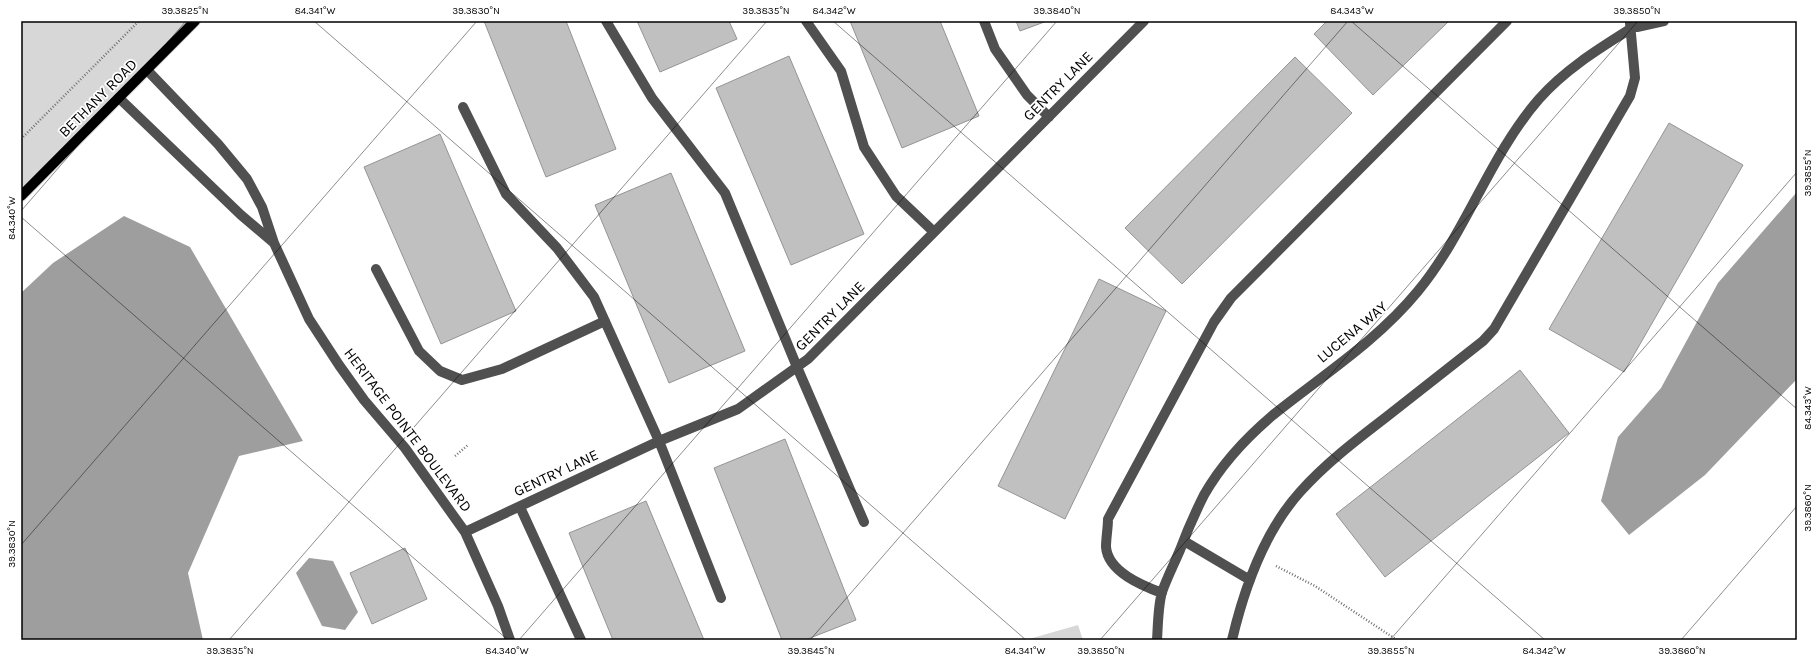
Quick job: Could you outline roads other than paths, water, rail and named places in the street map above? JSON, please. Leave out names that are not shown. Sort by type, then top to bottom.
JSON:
[{"type":"main road","name":"BETHANY ROAD","points":[[21,196],[195,21]]},
{"type":"street","points":[[606,21],[652,98],[725,193],[797,367],[864,522]]},
{"type":"street","points":[[806,21],[841,71],[864,147],[896,196],[934,232]]},
{"type":"street","points":[[984,21],[996,49],[1015,78],[1027,95],[1049,117]]},
{"type":"street","name":"GENTRY LANE","points":[[465,532],[659,441],[738,409],[808,360],[1144,21]]},
{"type":"street","points":[[1162,593],[1139,585],[1123,574],[1113,564],[1106,549],[1108,519],[1214,322],[1230,298],[1507,21]]},
{"type":"street","name":"LUCENA WAY","points":[[1157,640],[1162,593],[1205,493],[1222,468],[1242,445],[1271,417],[1375,337],[1402,310],[1420,289],[1442,256],[1512,137],[1538,100],[1565,73],[1630,25],[1643,21]]},
{"type":"street","points":[[1232,640],[1238,613],[1259,558],[1278,523],[1299,493],[1334,458],[1483,341],[1494,329],[1630,96],[1635,78],[1630,25],[1664,21]]},
{"type":"street","name":"HERITAGE POINTE BOULEVARD","points":[[147,70],[218,144],[247,179],[262,207],[274,243],[309,318],[339,365],[364,400],[410,454],[465,532],[498,606],[509,640]]},
{"type":"street","name":"HERITAGE POINTE BOULEVARD","points":[[119,98],[241,215],[274,243]]},
{"type":"street","points":[[462,107],[506,194],[557,248],[594,297],[659,441],[720,598]]},
{"type":"street","points":[[376,269],[419,351],[440,371],[462,380],[502,369],[605,321]]},
{"type":"street","points":[[520,506],[581,640]]},
{"type":"street","points":[[1184,540],[1250,580]]}]
